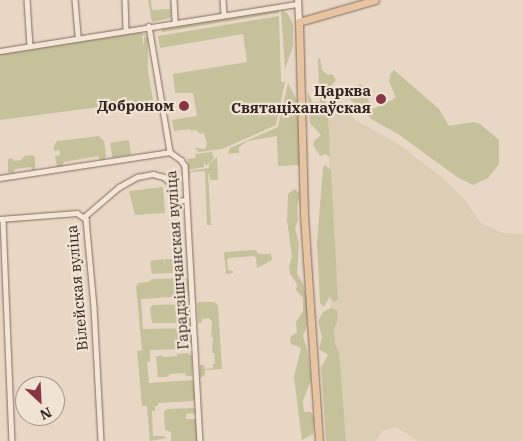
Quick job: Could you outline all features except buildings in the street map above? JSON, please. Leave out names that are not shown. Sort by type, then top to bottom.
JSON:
[{"type":"main road","points":[[299,22],[375,0]]},
{"type":"main road","points":[[298,2],[304,213],[319,441]]},
{"type":"street","points":[[27,0],[30,46]]},
{"type":"street","points":[[75,0],[78,38]]},
{"type":"street","points":[[125,0],[126,30]]},
{"type":"street","points":[[174,0],[175,22]]},
{"type":"street","points":[[223,0],[224,14]]},
{"type":"street","points":[[0,51],[298,2]]},
{"type":"street","name":"Гарадзішчанская вуліца","points":[[149,26],[170,152],[184,164],[200,441]]},
{"type":"street","points":[[0,178],[170,152]]},
{"type":"street","points":[[84,217],[118,187],[137,177],[152,174],[164,177],[169,181],[174,190],[174,201],[186,200]]},
{"type":"street","name":"Вілейская вуліца","points":[[2,219],[77,213],[84,217],[88,224],[101,441]]},
{"type":"street","points":[[2,219],[12,441]]},
{"type":"street","points":[[0,301],[7,301]]},
{"type":"shaded area","points":[[148,0],[151,0],[152,10],[170,9],[171,0],[171,18],[152,22]]},
{"type":"shaded area","points":[[278,9],[279,13],[162,32],[162,27]]},
{"type":"shaded area","points":[[281,9],[288,14],[293,24],[293,46],[285,69]]},
{"type":"shaded area","points":[[279,16],[281,82],[285,82],[276,125],[222,149],[199,152],[194,148],[205,149],[207,144],[204,133],[200,134],[196,130],[191,131],[190,129],[174,131],[172,120],[197,116],[193,93],[175,93],[173,74],[247,62],[243,34],[160,48],[158,36]]},
{"type":"shaded area","points":[[139,32],[147,35],[142,36],[153,100],[0,120],[0,54]]},
{"type":"shaded area","points":[[144,37],[148,37],[148,108],[144,108]]},
{"type":"shaded area","points":[[320,58],[322,70],[328,75],[332,74],[336,80],[324,95],[328,109],[330,157],[325,154],[320,156],[313,145],[315,140],[321,135],[310,123],[307,91],[313,103],[320,102],[318,59]]},
{"type":"shaded area","points":[[394,70],[439,109],[449,126],[474,122],[480,124],[499,140],[499,164],[488,178],[473,185],[457,177],[398,134],[371,119],[365,111],[347,97],[346,93],[360,84],[372,93],[368,100],[373,109],[396,98],[389,81]]},
{"type":"shaded area","points":[[288,83],[298,102],[302,165],[278,166],[277,136],[248,141],[239,147],[239,153],[228,154],[230,148],[278,127]]},
{"type":"shaded area","points":[[336,100],[343,102],[355,120],[397,143],[443,178],[464,199],[481,223],[503,233],[523,234],[523,441],[418,441],[396,427],[382,431],[376,441],[341,441],[330,299],[329,106]]},
{"type":"shaded area","points":[[99,136],[104,141],[106,156],[104,160],[100,160],[98,156],[64,162],[62,167],[57,167],[55,156],[60,155],[59,150],[54,151],[54,146],[57,141]]},
{"type":"shaded area","points":[[129,140],[131,155],[112,157],[110,143]]},
{"type":"shaded area","points":[[212,152],[213,157],[215,157],[206,166],[204,161],[204,167],[188,170],[188,159],[196,158],[195,154]]},
{"type":"shaded area","points":[[32,155],[35,157],[35,171],[31,167],[15,169],[13,174],[8,172],[8,159],[12,158],[14,161],[21,160],[24,156]]},
{"type":"shaded area","points":[[217,157],[218,180],[210,180],[209,175],[213,173],[208,174],[211,225],[207,225],[205,171],[191,172],[189,181],[189,171],[209,168],[209,164]]},
{"type":"shaded area","points":[[327,162],[326,166],[331,170],[338,299],[334,302],[330,296],[324,307],[320,303],[317,243],[323,168]]},
{"type":"shaded area","points":[[163,187],[165,213],[135,215],[129,191]]},
{"type":"shaded area","points":[[294,189],[300,193],[297,207],[298,220],[295,228],[299,244],[297,273],[303,284],[307,301],[307,325],[303,336],[308,353],[311,380],[303,401],[304,412],[311,412],[314,418],[313,434],[302,440],[294,377],[301,348],[291,344],[290,337],[297,332],[296,322],[303,311],[303,298],[296,290],[297,284],[290,274],[289,266],[292,257],[287,220],[288,194]]},
{"type":"shaded area","points":[[255,250],[259,254],[271,254],[272,260],[257,268],[254,256],[229,258],[227,260],[228,270],[233,271],[233,273],[226,274],[224,252]]},
{"type":"shaded area","points":[[164,259],[165,266],[165,259],[174,259],[175,272],[178,271],[178,268],[184,267],[185,272],[152,274],[150,261]]},
{"type":"shaded area","points":[[186,278],[189,281],[189,296],[141,299],[143,329],[191,328],[193,345],[189,349],[150,350],[150,362],[147,362],[149,383],[193,380],[196,399],[193,401],[158,403],[158,406],[155,406],[155,411],[152,411],[153,436],[164,436],[166,438],[150,441],[147,406],[142,406],[137,351],[142,350],[136,287],[138,283],[148,282],[152,279]]},
{"type":"shaded area","points":[[199,302],[214,302],[218,305],[222,369],[205,370],[205,375],[200,378],[200,365],[204,365],[205,369],[213,368],[213,364],[215,364],[214,353],[212,353],[212,322],[209,318],[202,319],[202,323],[198,323],[197,304]]},
{"type":"shaded area","points":[[190,304],[190,323],[188,307],[177,308],[178,323],[152,323],[150,308],[153,305]]},
{"type":"shaded area","points":[[331,308],[337,310],[338,319],[334,329],[335,344],[339,351],[346,441],[326,441],[321,367],[328,355],[319,349],[322,337],[318,321],[323,312]]},
{"type":"shaded area","points":[[187,353],[192,356],[192,376],[186,376],[185,373],[158,377],[156,357],[162,355],[163,357],[177,356],[177,354]]},
{"type":"shaded area","points":[[194,408],[196,410],[197,413],[186,414],[186,419],[197,419],[198,441],[171,441],[171,432],[165,430],[164,412],[167,409]]},
{"type":"place","name":"Царква Святаціханаўская","points":[[381,99]]},
{"type":"place","name":"Доброном","points":[[184,106]]}]
